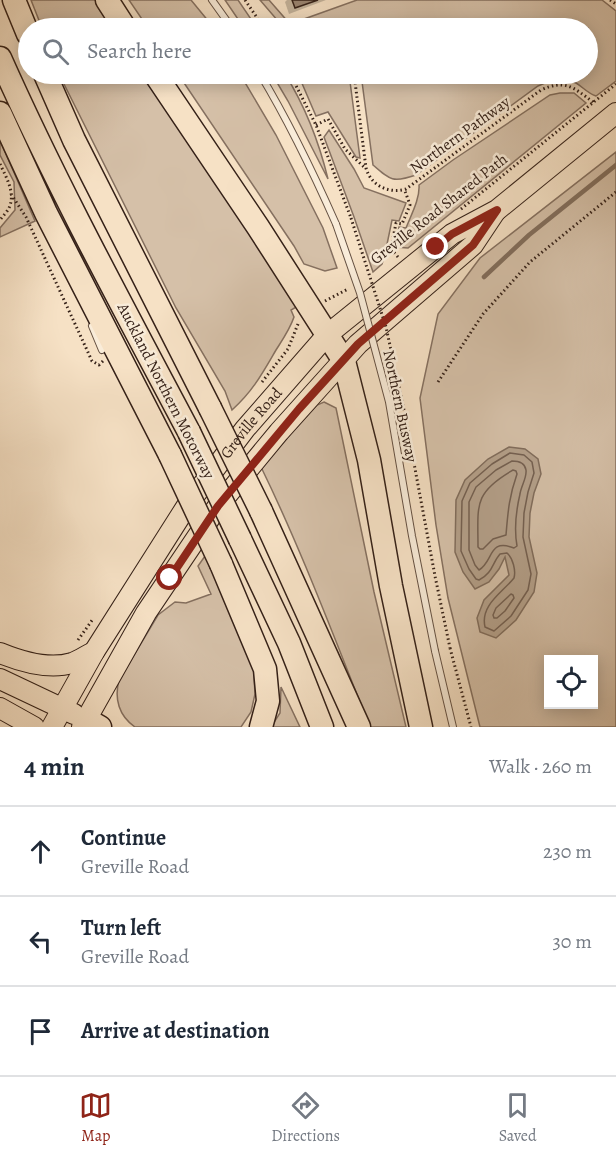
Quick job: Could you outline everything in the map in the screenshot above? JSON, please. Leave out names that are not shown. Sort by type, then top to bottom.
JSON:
[{"type":"highway","points":[[14,0],[21,18]]},
{"type":"highway","points":[[107,0],[119,18]]},
{"type":"highway","name":"Auckland Northern Motorway","points":[[0,58],[29,124],[189,432],[289,643],[322,727]]},
{"type":"highway","name":"Auckland Northern Motorway","points":[[49,84],[84,161],[261,511],[359,727]]},
{"type":"highway","points":[[161,84],[258,227],[344,361],[369,460],[391,586],[421,727]]},
{"type":"highway","points":[[0,113],[46,213],[170,455],[221,564],[265,669],[268,701],[261,727]]},
{"type":"main road","name":"Greville Road","points":[[52,727],[94,652],[188,504],[245,429],[327,335],[452,234],[497,210],[616,113]]},
{"type":"main road","name":"Greville Road","points":[[89,724],[146,613],[218,506],[286,424],[366,337],[473,245],[497,210]]},
{"type":"main road","points":[[0,653],[31,663],[55,666],[73,662],[94,652]]},
{"type":"main road","points":[[0,679],[62,708],[89,724]]},
{"type":"main road","points":[[8,717],[34,727]]},
{"type":"lane","points":[[212,0],[225,18]]},
{"type":"lane","name":"Northern Busway","points":[[266,84],[309,164],[336,224],[360,293],[389,402],[412,536],[453,727]]},
{"type":"lane","points":[[46,213],[76,287]]},
{"type":"lane","points":[[89,319],[102,350]]},
{"type":"path","points":[[245,0],[257,18]]},
{"type":"path","points":[[610,0],[616,4]]},
{"type":"path","points":[[295,84],[316,125],[351,218]]},
{"type":"path","points":[[355,84],[366,168]]},
{"type":"path","name":"Greville Road Shared Path","points":[[455,214],[616,84]]},
{"type":"path","name":"Northern Pathway","points":[[316,125],[328,119],[345,149],[366,168],[378,186],[394,191],[404,190],[547,87],[569,86],[593,102]]},
{"type":"path","points":[[0,164],[9,181],[11,194],[10,207],[0,220]]},
{"type":"path","name":"Northern Pathway","points":[[399,258],[392,252],[391,246],[396,223],[402,224],[410,205],[404,190]]},
{"type":"path","points":[[438,381],[483,314],[530,262],[616,192]]},
{"type":"path","points":[[11,194],[26,218],[92,361],[99,365],[104,360],[102,350]]},
{"type":"path","name":"Greville Road Shared Path","points":[[363,281],[372,277]]},
{"type":"path","points":[[327,300],[354,286]]},
{"type":"path","points":[[450,648],[471,727]]},
{"type":"shaded area","points":[[31,0],[95,0],[107,18],[38,18]]},
{"type":"shaded area","points":[[129,0],[191,0],[206,18],[141,18]]},
{"type":"shaded area","points":[[225,0],[238,0],[250,18],[237,18]]},
{"type":"shaded area","points":[[260,0],[269,0],[285,18],[275,18]]},
{"type":"shaded area","points":[[357,0],[602,0],[616,11],[616,81],[596,96],[577,84],[598,84],[598,18],[307,18]]},
{"type":"shaded area","points":[[64,84],[151,84],[298,306],[291,310],[294,317],[290,326],[261,375],[246,396],[232,410],[225,391],[176,308]]},
{"type":"shaded area","points":[[185,84],[246,84],[276,135],[323,228],[337,268],[325,271],[304,264]]},
{"type":"shaded area","points":[[278,84],[291,84],[299,99],[311,125],[328,179]]},
{"type":"shaded area","points":[[302,84],[350,84],[360,158],[356,157],[328,112],[316,116]]},
{"type":"shaded area","points":[[362,84],[543,84],[416,175],[392,179],[373,165]]},
{"type":"shaded area","points":[[574,93],[586,103],[408,248],[395,247],[399,227],[406,228],[415,207],[419,185],[550,95]]},
{"type":"shaded area","points":[[329,130],[364,188],[406,203],[399,221],[392,220],[382,264],[373,272],[324,137]]},
{"type":"shaded area","points":[[0,140],[35,221],[0,237],[0,228],[15,210],[14,182],[0,155]]},
{"type":"shaded area","points":[[616,152],[616,727],[480,727],[448,598],[420,398],[438,314],[480,258]]},
{"type":"shaded area","points":[[324,402],[336,408],[374,592],[406,727],[370,727],[304,563],[261,467],[317,405]]},
{"type":"shaded area","points":[[205,556],[253,658],[255,694],[251,712],[241,727],[135,727],[125,718],[119,707],[117,694],[119,680],[158,615],[175,602],[186,603],[211,594],[198,566]]},
{"type":"shaded area","points":[[281,687],[300,727],[271,727],[280,713]]},
{"type":"water","points":[[509,447],[525,449],[538,459],[541,474],[530,513],[529,537],[537,573],[534,592],[516,620],[496,638],[480,632],[477,618],[484,600],[509,575],[505,557],[489,582],[475,589],[463,572],[455,552],[456,500],[465,480],[488,459]]},
{"type":"building","points":[[292,0],[318,0],[295,8]]},
{"type":"waterway","points":[[484,277],[529,235],[616,165]]},
{"type":"route","points":[[170,578],[218,506],[299,409],[358,344],[473,245],[497,210],[452,234],[436,247]]}]
